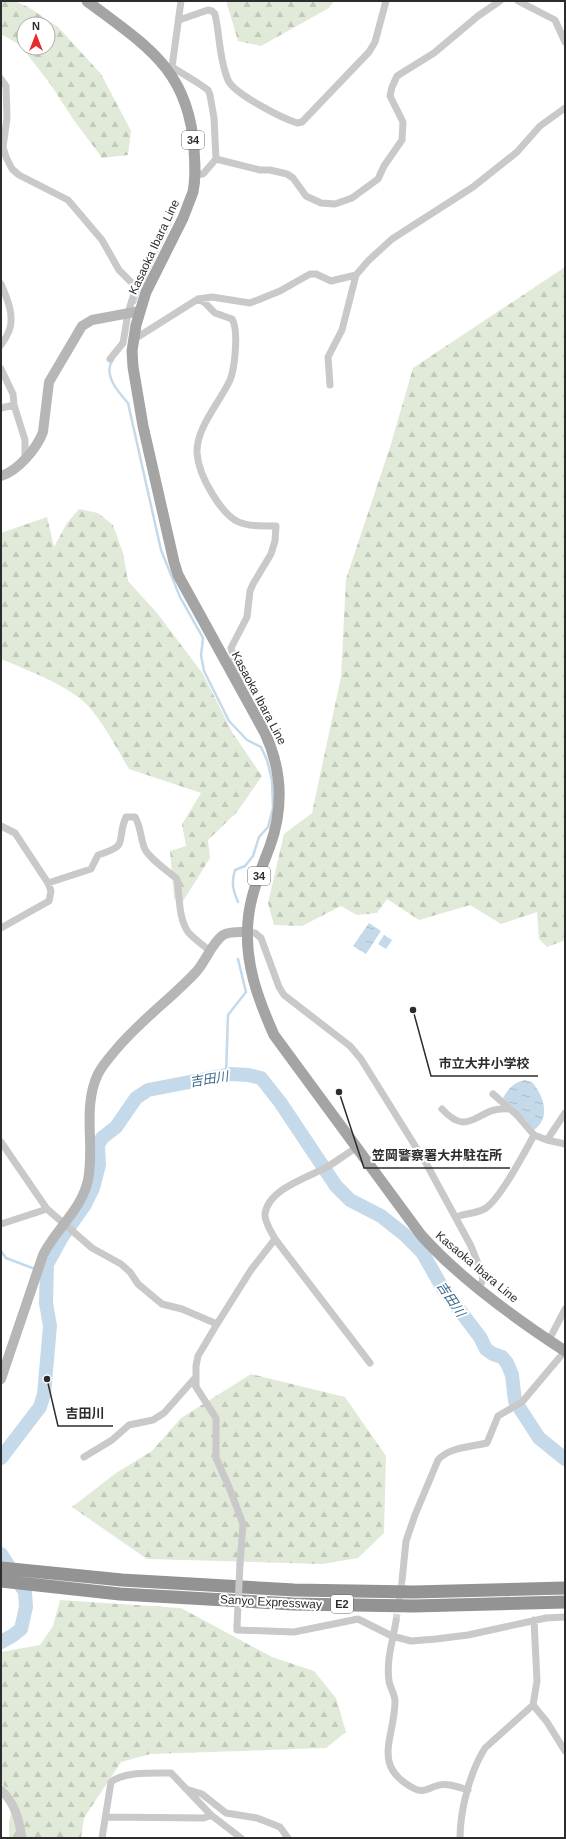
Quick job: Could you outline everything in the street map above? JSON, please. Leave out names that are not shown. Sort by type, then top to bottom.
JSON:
[{"type":"highway","name":"Sanyo Expressway","points":[[1,1568],[122,1580],[294,1590],[407,1592],[565,1588]]},
{"type":"highway","name":"Sanyo Expressway","points":[[1,1581],[120,1594],[308,1604],[414,1606],[565,1602]]},
{"type":"main road","name":"Kasaoka Ibara Line","points":[[87,1],[140,41],[170,68],[185,101],[193,133],[196,175],[193,192],[183,218],[146,292],[133,340],[132,367],[174,562],[185,589],[271,746],[278,773],[280,803],[275,830],[252,896],[247,932],[247,950],[259,1002],[274,1035],[421,1236],[437,1253],[478,1287],[565,1351]]},
{"type":"main road","points":[[1,476],[7,474],[25,459],[41,439],[44,432],[49,382],[65,356],[76,333],[82,326],[92,320],[140,311]]},
{"type":"main road","points":[[1,1379],[37,1270],[47,1247],[68,1227],[88,1180],[91,1107],[94,1084],[98,1074],[131,1032],[194,973],[225,934],[247,932]]},
{"type":"street","points":[[181,1],[170,68],[208,90],[214,118],[216,160],[203,174],[196,175]]},
{"type":"street","points":[[179,20],[208,10],[212,11],[215,14],[220,54],[229,82],[237,90],[270,111],[297,123],[302,122],[369,52],[375,42],[386,1]]},
{"type":"street","points":[[216,160],[260,170],[270,170],[287,174],[293,178],[306,196],[321,203],[335,204],[352,198],[378,179],[384,166],[402,140],[403,122],[390,96],[397,76],[434,53],[478,16],[499,1]]},
{"type":"street","points":[[518,1],[555,20],[565,42]]},
{"type":"street","points":[[1,79],[6,86],[7,118],[3,148],[12,169],[19,175],[68,200],[102,240],[119,270],[133,284],[135,290],[128,313],[123,343],[110,359]]},
{"type":"street","points":[[330,384],[328,356],[342,330],[356,275],[384,244],[473,187],[517,152],[540,126],[565,108]]},
{"type":"street","points":[[133,340],[198,299],[212,297],[250,303],[274,294],[310,274],[316,274],[331,281],[356,275]]},
{"type":"street","points":[[1,284],[9,302],[10,331],[1,346]]},
{"type":"street","points":[[198,299],[204,302],[215,313],[232,319],[236,330],[230,380],[215,405],[199,442],[197,453],[200,467],[218,504],[234,521],[253,526],[276,526],[275,541],[271,554],[250,591],[247,616],[231,648],[240,677],[239,686]]},
{"type":"street","points":[[1,369],[14,394],[14,405],[26,440],[25,459]]},
{"type":"street","points":[[1,408],[14,405]]},
{"type":"street","points":[[48,883],[91,869],[98,856],[116,850],[120,845],[126,817],[135,817],[140,824],[144,847],[147,854],[177,879],[181,917],[185,927],[189,933],[210,951]]},
{"type":"street","points":[[1,826],[15,833],[48,883],[51,891],[49,900],[1,928]]},
{"type":"street","points":[[247,932],[255,933],[261,938],[279,987],[284,995],[356,1052],[428,1165],[456,1217],[471,1246],[483,1276],[482,1282],[478,1287]]},
{"type":"street","points":[[493,1094],[517,1116],[534,1135],[565,1144]]},
{"type":"street","points":[[442,1109],[450,1118],[458,1122],[465,1122],[496,1109],[508,1109]]},
{"type":"street","points":[[547,1140],[565,1113]]},
{"type":"street","points":[[456,1217],[481,1210],[489,1204],[520,1160],[534,1135]]},
{"type":"street","points":[[1,1142],[47,1209],[92,1248],[121,1264],[130,1272],[138,1284],[162,1304],[182,1309],[217,1324]]},
{"type":"street","points":[[356,1148],[324,1168],[280,1191],[270,1203],[265,1213],[265,1217],[275,1239],[370,1363]]},
{"type":"street","points":[[1,1224],[47,1209]]},
{"type":"street","points":[[275,1239],[251,1270],[198,1356],[196,1387],[216,1418],[216,1458],[229,1486],[243,1524],[237,1630],[294,1632],[358,1619],[392,1636],[411,1641],[436,1640],[468,1635],[534,1620],[565,1617]]},
{"type":"street","points":[[549,1340],[565,1309]]},
{"type":"street","points":[[402,1581],[406,1542],[415,1515],[438,1460],[442,1454],[452,1450],[487,1443],[498,1416],[522,1402],[565,1351]]},
{"type":"street","points":[[84,1457],[112,1440],[129,1425],[153,1420],[164,1413],[196,1378]]},
{"type":"street","points":[[396,1620],[392,1636],[389,1665],[389,1681],[395,1697],[395,1710],[389,1739],[388,1759],[393,1773],[421,1791],[440,1784],[449,1784],[468,1790]]},
{"type":"street","points":[[460,1838],[461,1815],[476,1765],[485,1748],[533,1705],[537,1681],[534,1620]]},
{"type":"street","points":[[533,1705],[547,1722],[565,1751]]},
{"type":"street","points":[[102,1838],[111,1782],[115,1779],[141,1773],[171,1773],[211,1815],[241,1838]]},
{"type":"street","points":[[185,1789],[202,1794],[226,1813],[257,1818],[280,1827],[288,1838]]},
{"type":"street","points":[[1,1790],[13,1805],[20,1822],[22,1838]]},
{"type":"street","points":[[106,1817],[204,1818],[211,1815]]},
{"type":"green space","points":[[1,1],[15,1],[42,16],[16,16],[16,43],[1,34]]},
{"type":"green space","points":[[227,1],[334,1],[329,8],[261,46],[238,41]]},
{"type":"green space","points":[[56,26],[101,74],[131,131],[128,155],[102,158],[73,119],[51,85],[29,56],[56,56]]},
{"type":"green space","points":[[565,267],[565,938],[563,941],[547,947],[539,939],[537,912],[501,924],[470,905],[419,920],[387,899],[377,913],[357,915],[341,906],[302,926],[274,925],[268,903],[284,834],[312,813],[341,677],[346,579],[391,444],[413,368]]},
{"type":"green space","points":[[79,509],[98,513],[113,525],[123,553],[128,581],[157,613],[203,674],[232,732],[262,776],[237,812],[208,840],[210,858],[180,906],[174,898],[170,851],[186,846],[182,824],[201,793],[129,769],[106,730],[85,703],[69,691],[50,680],[1,659],[1,533],[47,517],[54,547],[67,523]]},
{"type":"green space","points":[[251,1374],[345,1397],[386,1456],[384,1533],[358,1558],[322,1564],[147,1559],[72,1507],[116,1473],[152,1451],[181,1418]]},
{"type":"green space","points":[[60,1600],[181,1608],[272,1657],[314,1671],[336,1698],[346,1732],[326,1748],[150,1754],[121,1762],[84,1818],[81,1838],[9,1838],[9,1822],[14,1799],[1,1782],[1,1652],[40,1645],[53,1626]]},
{"type":"water","points":[[369,923],[381,931],[366,954],[353,946]]},
{"type":"water","points":[[384,935],[392,940],[386,949],[378,944]]},
{"type":"water","points":[[525,1080],[532,1082],[540,1094],[544,1107],[543,1119],[534,1130],[526,1120],[503,1098],[512,1086]]},
{"type":"waterway","points":[[135,303],[138,293],[174,216]]},
{"type":"waterway","points":[[113,360],[109,371],[116,389],[128,403],[161,550],[180,597],[203,638],[201,655],[204,671],[229,721],[247,740],[261,747],[267,760],[272,780],[273,808],[268,827],[259,837],[253,856],[245,866],[235,870],[233,886],[238,902]]},
{"type":"waterway","points":[[226,1075],[228,1015],[246,992],[238,959]]},
{"type":"waterway","name":"吉田川","points":[[1,1458],[40,1407],[44,1394],[50,1326],[46,1303],[47,1264],[62,1237],[84,1206],[93,1188],[99,1165],[98,1145],[102,1138],[116,1127],[136,1098],[148,1090],[231,1074],[248,1075],[261,1078],[280,1102],[336,1186],[350,1200],[381,1216],[405,1235],[422,1252],[442,1287],[480,1337],[486,1349],[493,1354],[502,1357],[507,1363],[512,1375],[515,1401],[539,1438],[565,1459]]},
{"type":"waterway","points":[[1,1251],[6,1258],[35,1269]]},
{"type":"waterway","name":"吉田川","points":[[1,1554],[25,1592],[26,1607],[21,1629],[1,1642]]},
{"type":"tunnel","points":[[396,1621],[402,1581]]},
{"type":"place","name":"市立大井小学校","points":[[413,1010]]},
{"type":"place","name":"笠岡警察署大井駐在所","points":[[339,1092]]},
{"type":"place","name":"吉田川","points":[[47,1379]]}]
